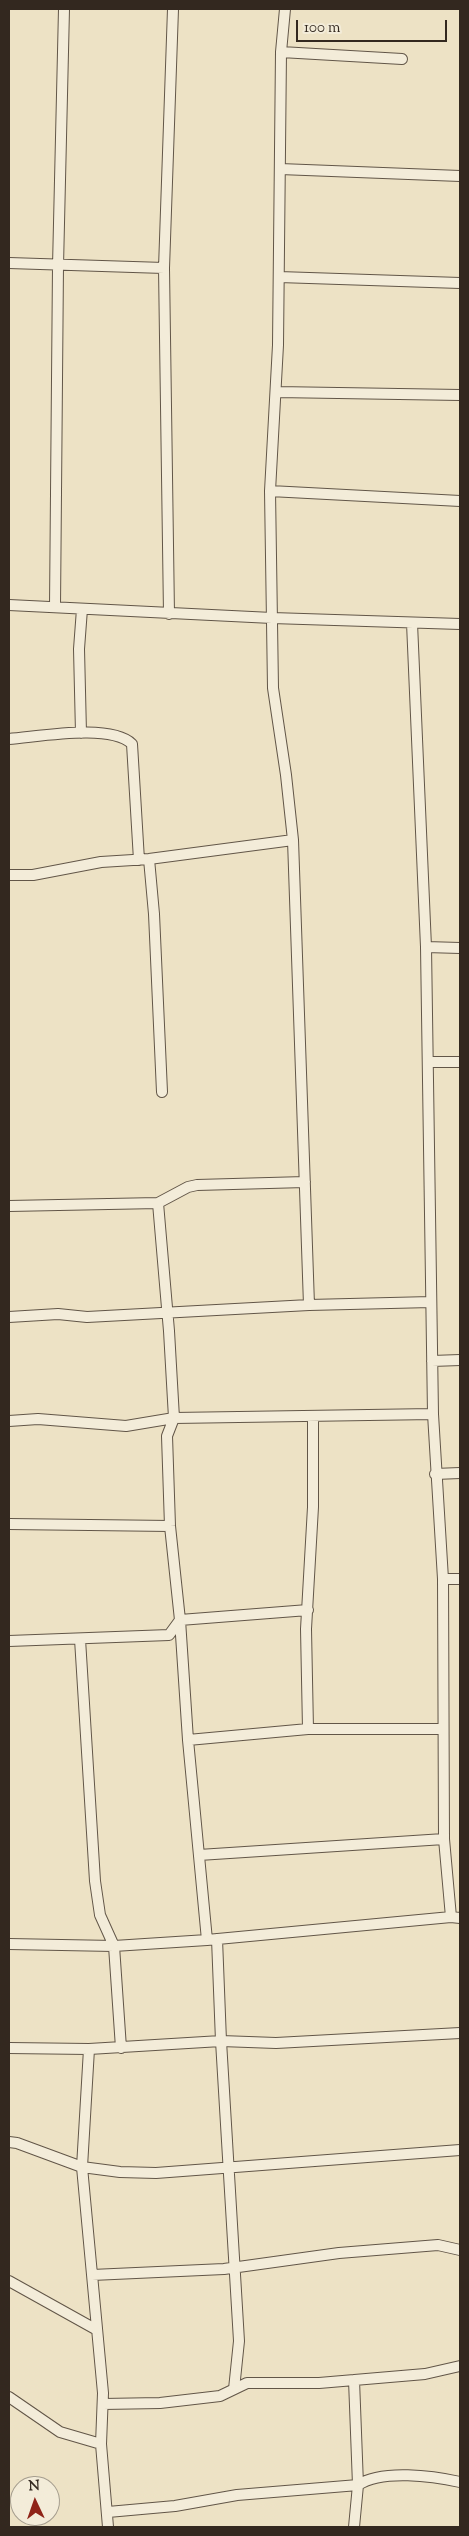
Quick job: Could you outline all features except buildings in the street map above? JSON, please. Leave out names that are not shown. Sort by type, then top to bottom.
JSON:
[{"type":"street","points":[[56,606],[58,266],[64,9]]},
{"type":"street","points":[[169,614],[164,268],[172,9]]},
{"type":"street","points":[[285,9],[281,52],[277,392],[270,491],[272,688],[286,775],[293,840],[309,1305]]},
{"type":"street","points":[[281,52],[402,59]]},
{"type":"street","points":[[280,169],[460,176]]},
{"type":"street","points":[[9,263],[164,268]]},
{"type":"street","points":[[279,277],[460,283]]},
{"type":"street","points":[[277,392],[460,395]]},
{"type":"street","points":[[270,491],[460,502]]},
{"type":"street","points":[[9,605],[56,606],[169,614],[460,624]]},
{"type":"street","points":[[81,734],[80,649],[82,609]]},
{"type":"street","points":[[9,1944],[114,1946],[456,1917],[444,1840],[443,1579],[435,1474],[433,1414],[426,947],[412,623]]},
{"type":"street","points":[[9,739],[108,734],[126,738],[132,744],[144,860],[154,914],[162,1092]]},
{"type":"street","points":[[9,874],[33,875],[101,862],[144,860],[293,840]]},
{"type":"street","points":[[426,947],[460,948]]},
{"type":"street","points":[[429,1062],[460,1062]]},
{"type":"street","points":[[9,1206],[158,1203],[188,1186],[306,1182]]},
{"type":"street","points":[[158,1203],[174,1418],[166,1436],[170,1526],[180,1620],[188,1740],[199,1855],[212,1939],[230,2168],[239,2340],[234,2390]]},
{"type":"street","points":[[9,1317],[58,1314],[87,1318],[309,1305],[431,1302]]},
{"type":"street","points":[[432,1362],[460,1360]]},
{"type":"street","points":[[9,1421],[38,1419],[126,1426],[174,1418],[433,1414]]},
{"type":"street","points":[[308,1729],[306,1629],[313,1508],[313,1416]]},
{"type":"street","points":[[435,1474],[460,1473]]},
{"type":"street","points":[[9,1524],[170,1526]]},
{"type":"street","points":[[443,1579],[460,1579]]},
{"type":"street","points":[[9,1641],[169,1635],[180,1620],[308,1610]]},
{"type":"street","points":[[80,1639],[95,1881],[100,1915],[114,1946],[122,2048]]},
{"type":"street","points":[[188,1740],[308,1729],[443,1729]]},
{"type":"street","points":[[199,1855],[444,1840]]},
{"type":"street","points":[[9,2048],[122,2048],[220,2041],[276,2043],[460,2033]]},
{"type":"street","points":[[89,2049],[82,2167],[97,2330],[102,2404],[101,2444],[108,2527]]},
{"type":"street","points":[[9,2142],[17,2143],[82,2167],[120,2172],[156,2173],[460,2150]]},
{"type":"street","points":[[92,2275],[235,2267],[339,2253],[428,2245],[438,2245],[460,2250]]},
{"type":"street","points":[[9,2281],[97,2330]]},
{"type":"street","points":[[102,2404],[160,2403],[220,2396],[247,2383],[354,2380],[425,2374],[460,2366]]},
{"type":"street","points":[[354,2380],[358,2485],[354,2527]]},
{"type":"street","points":[[9,2397],[60,2432],[101,2444]]},
{"type":"street","points":[[108,2512],[175,2506],[238,2495],[358,2485],[374,2477],[442,2478],[460,2482]]}]
